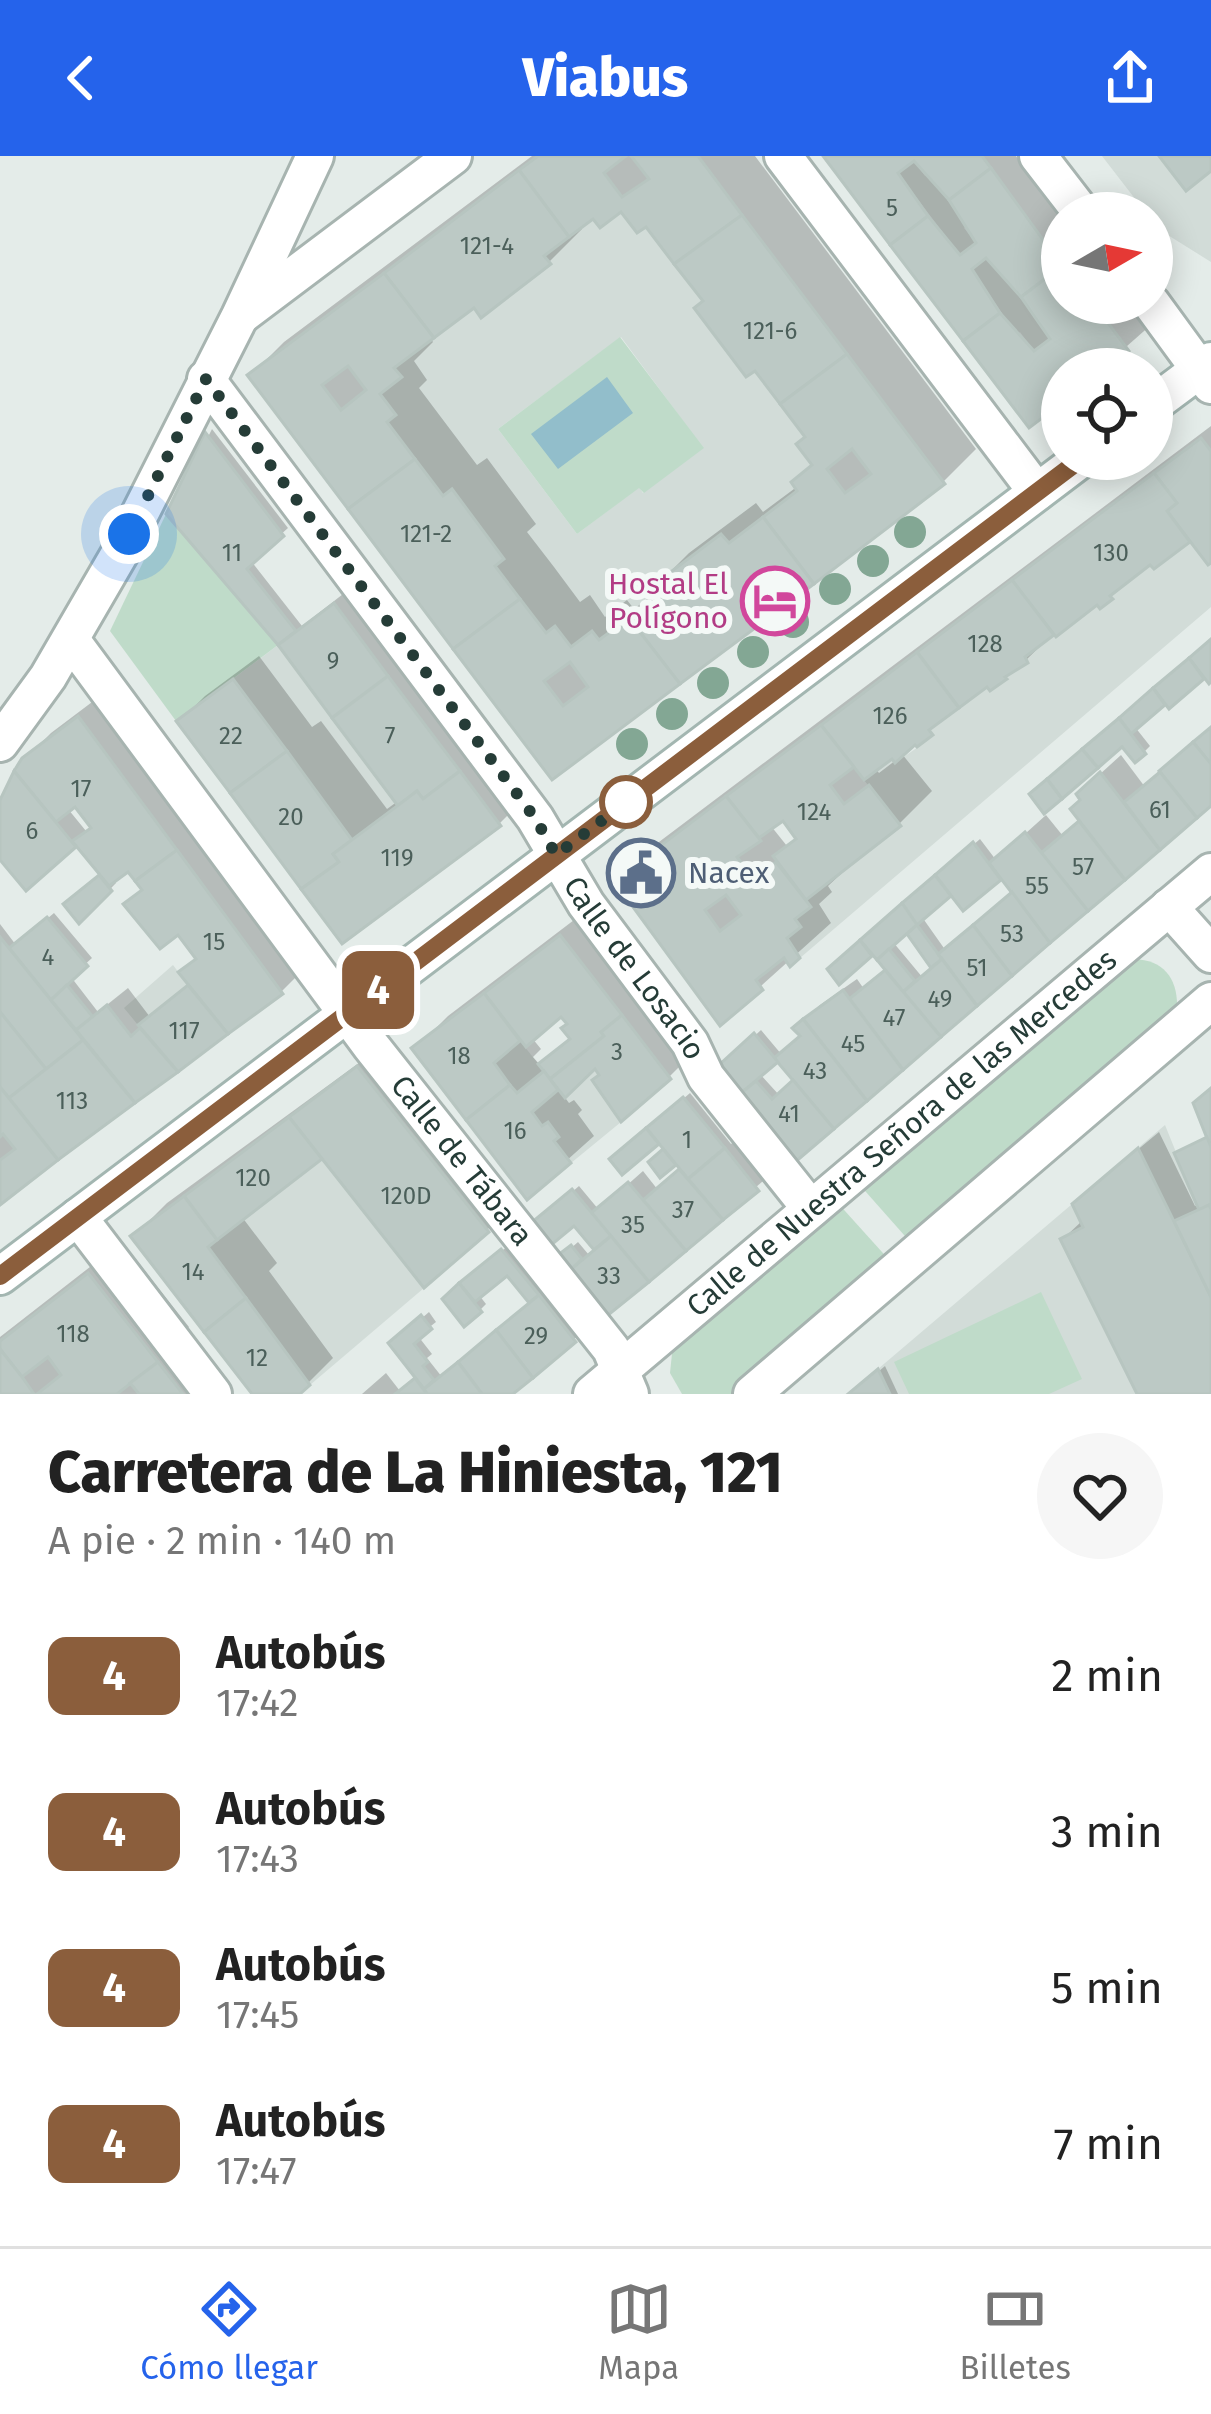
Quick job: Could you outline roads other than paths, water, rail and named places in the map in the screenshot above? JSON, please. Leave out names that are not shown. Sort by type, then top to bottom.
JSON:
[{"type":"street","points":[[0,743],[71,640],[120,554],[315,156]]},
{"type":"street","points":[[240,316],[453,156]]},
{"type":"street","points":[[783,156],[1036,492]]},
{"type":"street","points":[[1038,156],[1066,192]]},
{"type":"street","points":[[1167,324],[1207,372],[1173,392]]},
{"type":"street","name":"Calle de Losacio","points":[[206,379],[535,818],[586,904],[690,1042],[706,1077],[811,1209]]},
{"type":"street","points":[[0,1276],[1052,480]]},
{"type":"street","name":"Calle de Tábara","points":[[71,640],[347,1013],[611,1349],[614,1386]]},
{"type":"street","name":"Calle de Nuestra Señora de las Mercedes","points":[[614,1386],[811,1209],[1211,872]]},
{"type":"street","points":[[1169,907],[1211,954]]},
{"type":"street","points":[[752,1394],[1211,1001]]},
{"type":"street","points":[[78,1217],[213,1394]]},
{"type":"water","points":[[607,377],[633,413],[558,469],[531,434]]},
{"type":"place","name":"Hostal El Polígono","points":[[775,601]]},
{"type":"place","name":"Nacex","points":[[641,873]]}]
